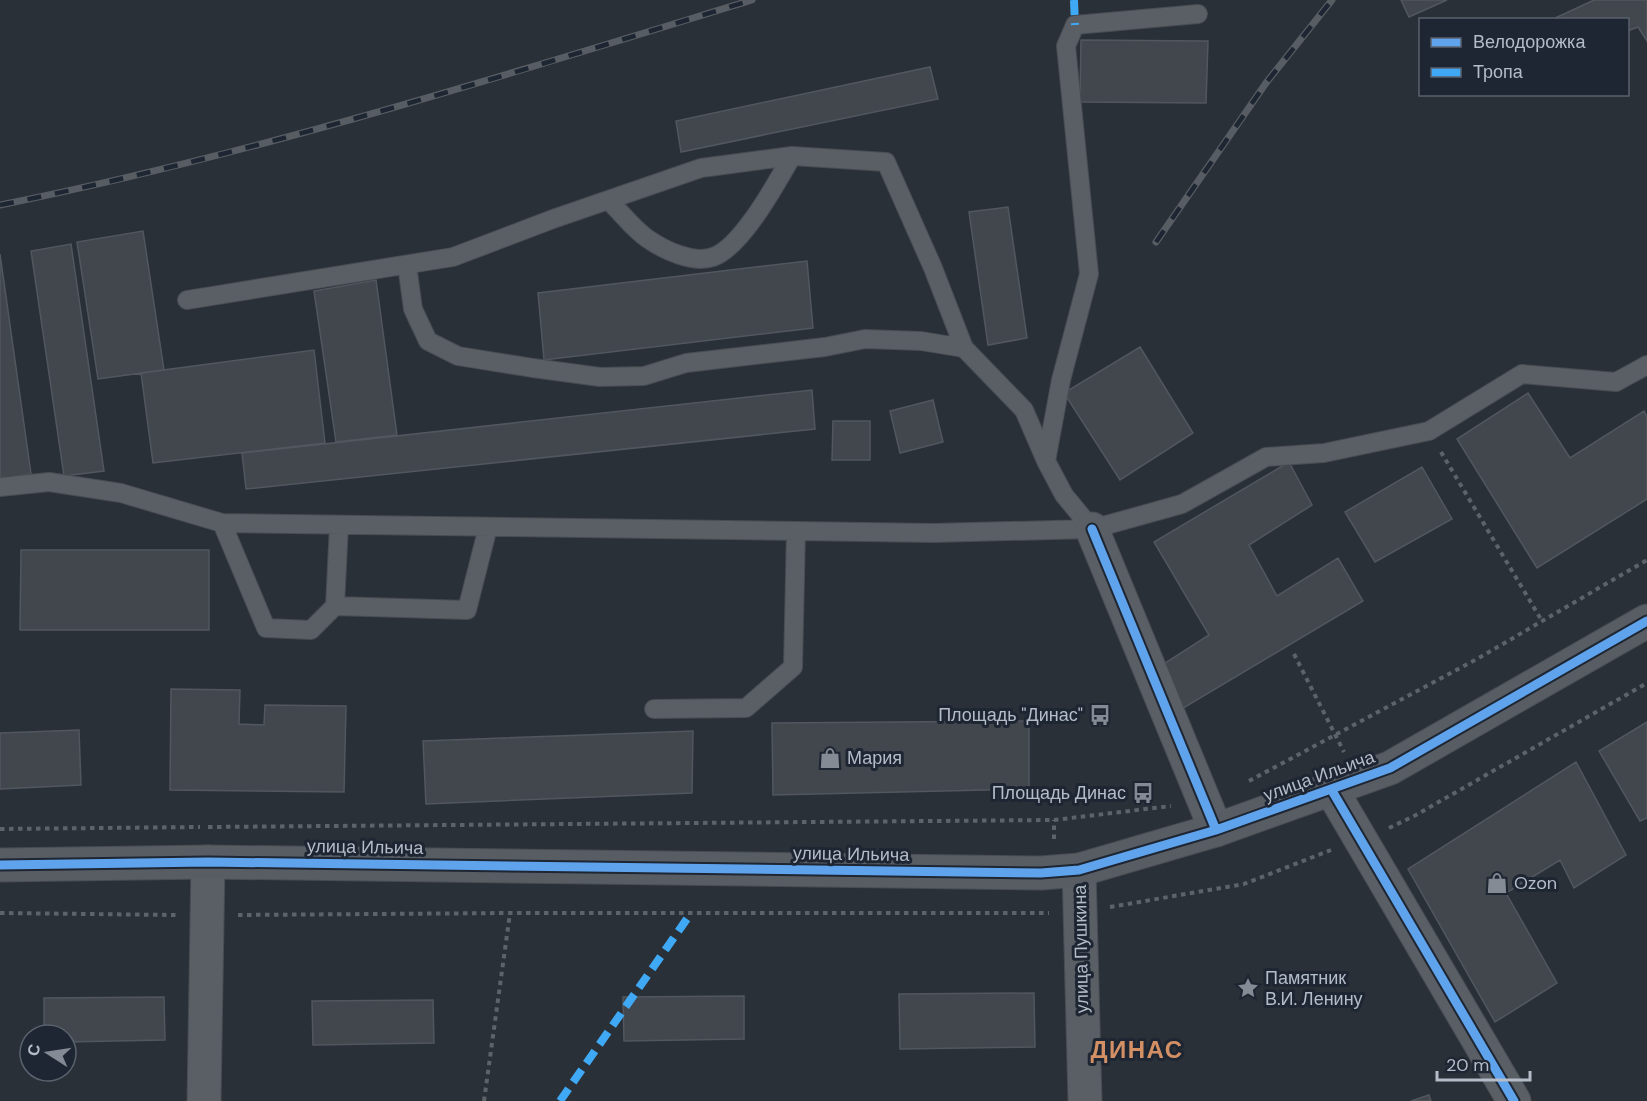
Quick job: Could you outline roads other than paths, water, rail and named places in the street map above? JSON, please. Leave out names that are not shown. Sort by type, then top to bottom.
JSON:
[{"type":"street","points":[[1092,529],[1211,816]]},
{"type":"street","name":"улица Ильича","points":[[0,864],[208,862],[1041,873],[1079,870],[1211,816],[1344,784],[1404,761],[1647,621]]},
{"type":"street","points":[[1344,784],[1514,1101]]},
{"type":"street","points":[[204,1101],[208,862]]},
{"type":"street","name":"улица Пушкина","points":[[1079,870],[1085,1101]]},
{"type":"lane","points":[[1046,460],[1061,380],[1089,274],[1066,46],[1075,25],[1198,14]]},
{"type":"lane","points":[[187,300],[453,257],[701,168],[792,156],[886,162],[933,268],[964,348],[1024,410],[1064,495],[1092,529]]},
{"type":"lane","points":[[608,200],[647,239],[683,257],[712,257],[733,243],[763,205],[792,156]]},
{"type":"lane","points":[[407,265],[413,309],[428,341],[458,356],[533,368],[600,377],[644,376],[686,363],[825,347],[865,339],[921,341],[964,348]]},
{"type":"lane","points":[[0,487],[49,482],[121,493],[222,523],[933,533],[1092,529],[1182,504],[1266,457],[1324,453],[1429,431],[1522,374],[1616,382],[1647,365]]},
{"type":"lane","points":[[222,523],[266,628],[311,630],[335,606],[339,525]]},
{"type":"lane","points":[[335,606],[467,610],[488,527]]},
{"type":"lane","points":[[654,709],[746,708],[793,667],[796,531]]},
{"type":"railway","points":[[0,205],[95,185],[284,138],[472,85],[752,0]]},
{"type":"railway","points":[[1156,242],[1266,83],[1332,0]]},
{"type":"place","name":"Площадь \"Динас\"","points":[[1100,715]]},
{"type":"place","name":"Мария","points":[[830,758]]},
{"type":"place","name":"Площадь Динас","points":[[1143,793]]},
{"type":"place","name":"Ozon","points":[[1497,883]]},
{"type":"place","name":"Памятник В.И. Ленину","points":[[1248,988]]},
{"type":"district","name":"ДИНАС","points":[[1137,1050]]}]
